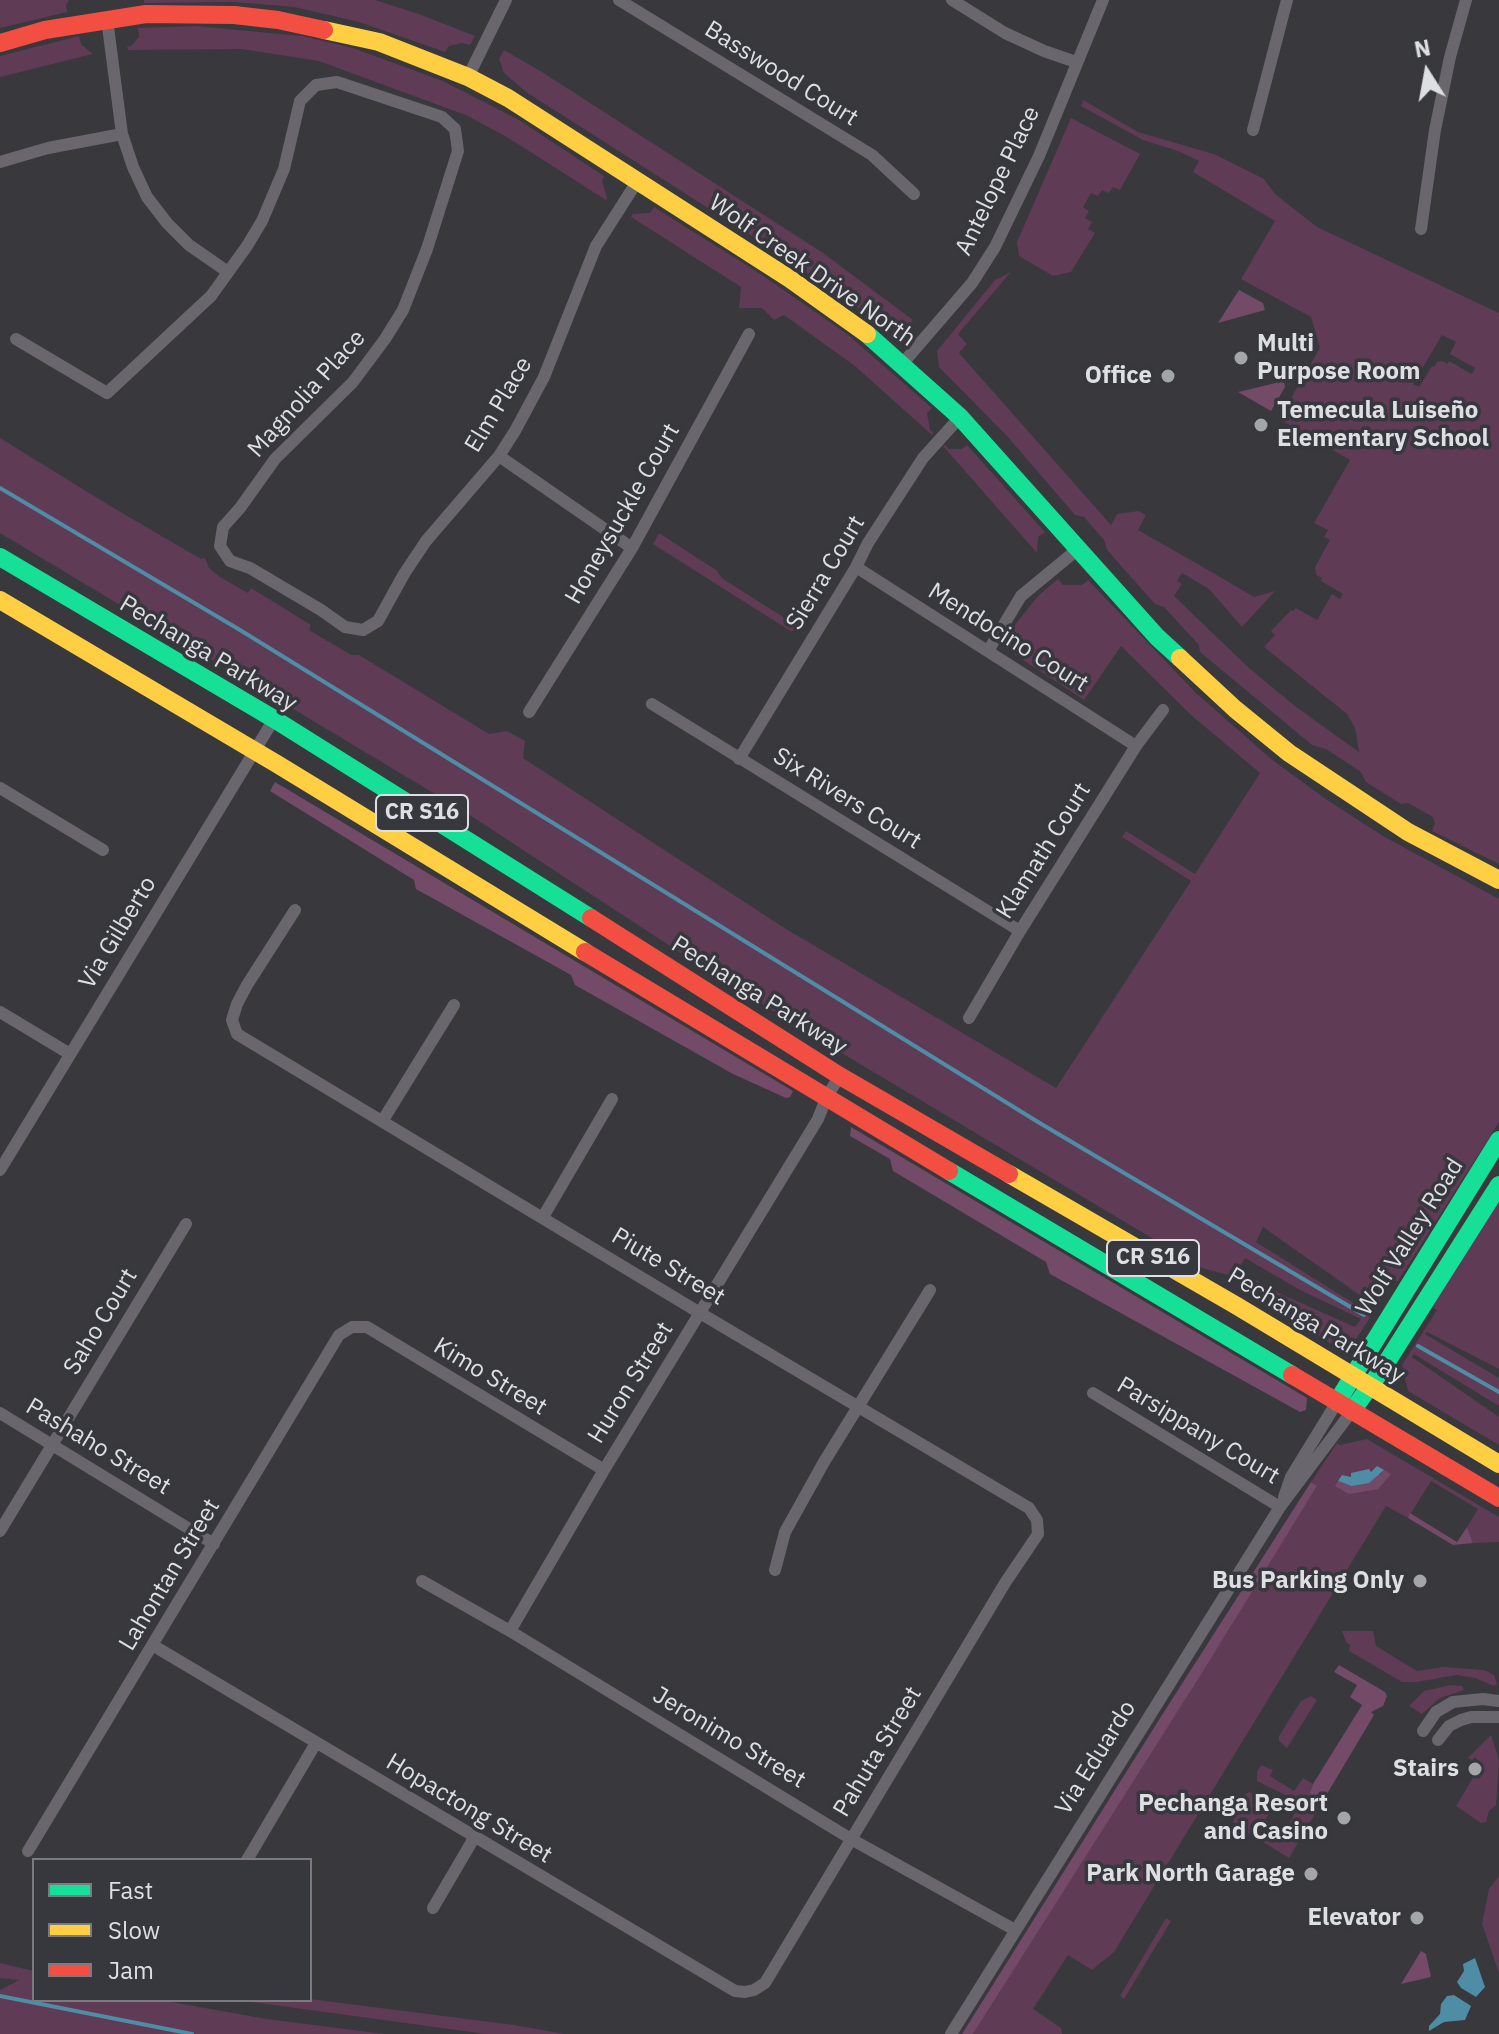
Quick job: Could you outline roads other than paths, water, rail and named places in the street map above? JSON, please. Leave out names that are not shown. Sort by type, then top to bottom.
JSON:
[{"type":"main road","name":"Wolf Creek Drive North","points":[[0,43],[106,9],[278,20],[379,42],[468,77],[508,98],[790,279],[903,363],[960,417],[1157,637],[1235,709],[1289,753],[1408,832],[1499,880]]},
{"type":"main road","name":"Pechanga Parkway","points":[[0,557],[274,719],[840,1076],[1499,1464]]},
{"type":"main road","name":"Pechanga Parkway","points":[[0,600],[807,1087],[827,1096],[1499,1498]]},
{"type":"main road","name":"Wolf Valley Road","points":[[1345,1406],[1352,1376],[1499,1140]]},
{"type":"main road","points":[[1463,1241],[1463,1222],[1488,1180],[1488,1173],[1482,1168]]},
{"type":"main road","name":"Wolf Valley Road","points":[[1345,1406],[1370,1387],[1499,1185]]},
{"type":"street","points":[[468,77],[506,0]]},
{"type":"street","name":"Basswood Court","points":[[619,0],[872,155],[914,194]]},
{"type":"street","points":[[952,0],[1005,33],[1076,62]]},
{"type":"street","name":"Antelope Place","points":[[903,363],[972,283],[995,247],[1039,156],[1103,0]]},
{"type":"street","points":[[1253,130],[1287,0]]},
{"type":"street","points":[[1421,229],[1435,130],[1466,0]]},
{"type":"street","points":[[16,339],[107,393],[211,296],[228,272],[189,245],[167,223],[147,197],[133,167],[122,134],[106,9]]},
{"type":"street","name":"Magnolia Place","points":[[228,272],[262,221],[284,169],[300,101],[316,85],[337,82],[442,117],[455,129],[458,151],[427,249],[403,310],[353,382],[275,459],[223,527],[220,546],[230,561],[250,568],[345,627],[363,630]]},
{"type":"street","points":[[0,162],[48,148],[122,134]]},
{"type":"street","name":"Elm Place","points":[[363,630],[378,621],[426,541],[499,456],[544,377],[596,246],[638,180]]},
{"type":"street","name":"Honeysuckle Court","points":[[529,712],[632,548],[749,334]]},
{"type":"street","name":"Sierra Court","points":[[739,759],[868,543],[923,458],[960,417]]},
{"type":"street","points":[[499,456],[632,548]]},
{"type":"street","points":[[988,651],[1021,596],[1078,549]]},
{"type":"street","name":"Mendocino Court","points":[[856,567],[1136,746]]},
{"type":"street","name":"Six Rivers Court","points":[[652,704],[1020,931]]},
{"type":"street","name":"Klamath Court","points":[[969,1018],[1136,746],[1163,710]]},
{"type":"street","name":"Via Gilberto","points":[[0,1170],[274,719]]},
{"type":"street","points":[[0,788],[103,850]]},
{"type":"street","name":"Piute Street","points":[[295,910],[237,1004],[232,1020],[237,1034],[1029,1508],[1037,1520],[1038,1534],[1031,1546]]},
{"type":"street","points":[[383,1120],[454,1005]]},
{"type":"street","points":[[0,1012],[70,1054]]},
{"type":"street","name":"Huron Street","points":[[510,1631],[604,1470],[818,1119],[827,1096],[840,1076]]},
{"type":"street","points":[[543,1217],[612,1099]]},
{"type":"street","name":"Saho Court","points":[[0,1531],[186,1224]]},
{"type":"street","points":[[775,1570],[785,1532],[930,1290]]},
{"type":"street","name":"Kimo Street","points":[[352,1327],[367,1327],[604,1470]]},
{"type":"street","name":"Lahontan Street","points":[[28,1851],[339,1335],[352,1327]]},
{"type":"street","name":"Parsippany Court","points":[[1093,1393],[1280,1507]]},
{"type":"street","name":"Via Eduardo","points":[[951,2034],[1345,1406]]},
{"type":"street","name":"Pashaho Street","points":[[0,1413],[214,1544]]},
{"type":"street","name":"Pahuta Street","points":[[765,1983],[1005,1583],[1031,1546]]},
{"type":"street","name":"Jeronimo Street","points":[[422,1581],[510,1631],[851,1839],[1015,1930]]},
{"type":"street","name":"Hopactong Street","points":[[154,1646],[735,1991],[754,1990],[765,1983]]},
{"type":"street","points":[[1423,1731],[1436,1712],[1453,1702],[1499,1701]]},
{"type":"street","points":[[1438,1740],[1449,1726],[1461,1720],[1499,1717]]},
{"type":"street","points":[[248,1858],[316,1743]]},
{"type":"street","points":[[433,1908],[474,1838]]},
{"type":"water","points":[[1377,1466],[1384,1470],[1369,1483],[1352,1486],[1338,1481],[1342,1475],[1351,1477],[1351,1473],[1369,1469],[1371,1472]]},
{"type":"water","points":[[1475,1958],[1485,1987],[1476,1997],[1457,1982],[1464,1971],[1463,1964]]},
{"type":"water","points":[[1454,1995],[1471,2006],[1465,2020],[1444,2022],[1429,2031],[1429,2026],[1440,2014],[1441,2004],[1447,1996]]},
{"type":"waterway","points":[[0,488],[240,630],[1038,1122],[1364,1315]]},
{"type":"waterway","points":[[1418,1346],[1499,1392]]},
{"type":"waterway","points":[[0,1996],[192,2034]]},
{"type":"place","name":"Multi Purpose Room","points":[[1241,358]]},
{"type":"place","name":"Office","points":[[1168,376]]},
{"type":"place","name":"Temecula Luiseño Elementary School","points":[[1261,425]]},
{"type":"place","name":"Bus Parking Only","points":[[1420,1581]]},
{"type":"place","name":"Stairs","points":[[1475,1769]]},
{"type":"place","name":"Pechanga Resort and Casino","points":[[1344,1818]]},
{"type":"place","name":"Park North Garage","points":[[1311,1874]]},
{"type":"place","name":"Elevator","points":[[1417,1918]]}]
